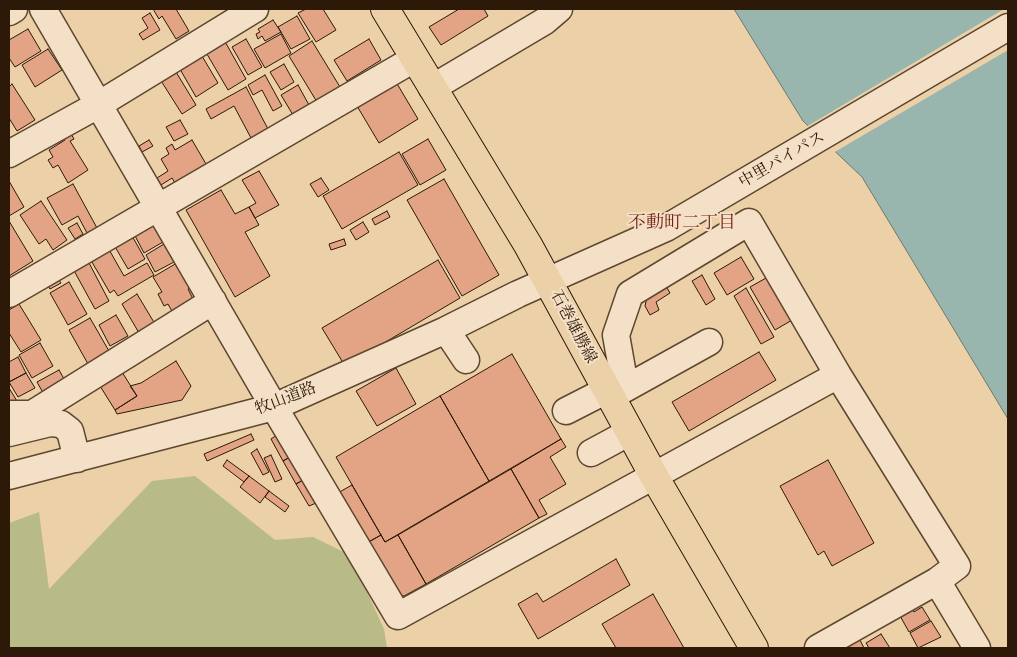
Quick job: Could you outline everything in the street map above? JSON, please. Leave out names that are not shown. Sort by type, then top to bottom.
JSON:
[{"type":"main road","name":"石巻雄勝線","points":[[385,9],[549,282],[654,476],[754,648]]},
{"type":"street","points":[[9,12],[14,9]]},
{"type":"street","points":[[43,9],[274,407],[398,616],[838,375]]},
{"type":"street","points":[[9,154],[98,105],[255,9]]},
{"type":"street","points":[[432,88],[545,21],[558,9]]},
{"type":"street","name":"中里バイパス","points":[[549,282],[666,228],[1008,26]]},
{"type":"street","points":[[9,294],[414,59]]},
{"type":"street","points":[[606,390],[622,369],[616,335],[630,294],[749,222],[838,375],[957,566],[937,581],[818,648]]},
{"type":"street","name":"牧山道路","points":[[9,476],[274,407],[549,282]]},
{"type":"street","points":[[9,414],[32,414],[213,301]]},
{"type":"street","points":[[446,330],[466,360]]},
{"type":"street","points":[[566,411],[606,390],[709,342]]},
{"type":"street","points":[[9,433],[50,423],[61,424],[70,431],[78,459]]},
{"type":"street","points":[[591,453],[630,432]]},
{"type":"street","points":[[937,581],[977,648]]},
{"type":"green space","points":[[195,476],[275,540],[313,537],[350,555],[384,629],[387,648],[9,648],[9,523],[39,512],[49,589],[152,481]]},
{"type":"water","points":[[734,9],[1008,9],[1008,419],[862,177],[803,121]]},
{"type":"pier","points":[[1004,9],[1008,9],[1008,50],[833,153],[806,127]]},
{"type":"building","points":[[153,9],[176,9],[189,31],[176,39],[162,16],[159,19]]},
{"type":"building","points":[[306,9],[323,9],[336,30],[316,42],[298,13]]},
{"type":"building","points":[[459,9],[484,9],[488,16],[441,45],[429,27]]},
{"type":"building","points":[[150,13],[160,30],[143,40],[139,34],[148,28],[142,18]]},
{"type":"building","points":[[297,16],[310,39],[291,49],[278,27]]},
{"type":"building","points":[[273,20],[281,32],[265,41],[262,36],[258,39],[256,34],[260,32],[258,29]]},
{"type":"building","points":[[28,29],[41,51],[15,67],[9,58],[9,40]]},
{"type":"building","points":[[281,34],[291,53],[265,68],[254,49]]},
{"type":"building","points":[[223,38],[246,79],[228,90],[204,49]]},
{"type":"building","points":[[246,39],[262,67],[248,75],[232,47]]},
{"type":"building","points":[[369,39],[381,60],[347,81],[334,60]]},
{"type":"building","points":[[312,41],[340,87],[317,102],[289,56]]},
{"type":"building","points":[[48,49],[62,70],[35,87],[22,65]]},
{"type":"building","points":[[199,51],[218,83],[196,97],[177,64]]},
{"type":"building","points":[[284,64],[294,82],[281,90],[270,72]]},
{"type":"building","points":[[173,67],[196,105],[182,114],[158,76]]},
{"type":"building","points":[[265,75],[282,106],[273,111],[262,90],[253,95],[248,85]]},
{"type":"building","points":[[396,82],[418,119],[379,143],[357,106]]},
{"type":"building","points":[[12,84],[35,120],[17,131],[9,118],[9,87]]},
{"type":"building","points":[[298,85],[309,105],[293,115],[281,95]]},
{"type":"building","points":[[246,87],[268,129],[251,138],[234,106],[211,119],[206,109]]},
{"type":"building","points":[[180,120],[188,134],[174,141],[166,127]]},
{"type":"building","points":[[67,127],[74,139],[70,141],[88,170],[68,183],[58,165],[53,168],[48,160],[53,157],[49,150],[65,140],[60,132]]},
{"type":"building","points":[[428,139],[446,170],[420,185],[402,154]]},
{"type":"building","points":[[149,140],[153,146],[142,152],[139,146]]},
{"type":"building","points":[[192,140],[206,164],[175,183],[172,178],[161,185],[157,178],[168,171],[161,159],[169,154],[166,148],[172,144],[175,150]]},
{"type":"building","points":[[399,152],[418,185],[342,229],[323,196]]},
{"type":"building","points":[[259,171],[279,205],[255,218],[249,207],[256,203],[242,180]]},
{"type":"building","points":[[321,178],[329,190],[318,197],[310,184]]},
{"type":"building","points":[[444,179],[499,275],[462,296],[407,200]]},
{"type":"building","points":[[9,181],[24,207],[9,216]]},
{"type":"building","points":[[73,184],[97,228],[87,233],[78,216],[62,225],[47,198]]},
{"type":"building","points":[[221,190],[235,214],[249,207],[259,225],[245,232],[270,276],[235,297],[186,210]]},
{"type":"building","points":[[41,201],[67,240],[53,250],[46,239],[39,244],[20,215]]},
{"type":"building","points":[[387,211],[390,217],[375,225],[372,219]]},
{"type":"building","points":[[9,221],[33,261],[9,276]]},
{"type":"building","points":[[152,222],[163,242],[144,253],[133,232]]},
{"type":"building","points":[[363,222],[369,232],[356,240],[350,230]]},
{"type":"building","points":[[77,223],[83,234],[75,239],[68,228]]},
{"type":"building","points":[[131,234],[145,259],[128,269],[114,245]]},
{"type":"building","points":[[344,239],[346,245],[331,250],[329,244]]},
{"type":"building","points":[[164,244],[174,262],[155,272],[146,255]]},
{"type":"building","points":[[107,246],[124,276],[147,263],[154,275],[118,296],[114,290],[110,293],[89,257]]},
{"type":"building","points":[[741,257],[754,279],[727,295],[714,273]]},
{"type":"building","points":[[87,259],[109,301],[95,309],[72,267]]},
{"type":"building","points":[[438,260],[460,298],[345,366],[322,328]]},
{"type":"building","points":[[177,263],[191,287],[188,289],[195,303],[174,315],[168,304],[164,306],[158,294],[162,292],[153,277]]},
{"type":"building","points":[[775,273],[799,316],[775,330],[750,287]]},
{"type":"building","points":[[702,275],[715,299],[706,305],[692,281]]},
{"type":"building","points":[[56,276],[61,283],[50,289],[46,282]]},
{"type":"building","points":[[69,282],[87,314],[68,325],[50,293]]},
{"type":"building","points":[[666,286],[670,293],[656,302],[659,310],[650,315],[645,306],[647,297]]},
{"type":"building","points":[[746,288],[774,337],[761,344],[734,296]]},
{"type":"building","points":[[137,294],[158,329],[142,338],[122,304]]},
{"type":"building","points":[[19,304],[41,340],[21,352],[9,333],[9,310]]},
{"type":"building","points":[[116,315],[128,336],[110,346],[99,325]]},
{"type":"building","points":[[90,318],[109,351],[88,364],[69,330]]},
{"type":"building","points":[[40,343],[53,366],[32,378],[19,355]]},
{"type":"building","points":[[759,352],[776,380],[689,431],[672,402]]},
{"type":"building","points":[[512,354],[561,439],[489,481],[440,396]]},
{"type":"building","points":[[18,357],[26,373],[9,382],[9,362]]},
{"type":"building","points":[[176,361],[191,386],[182,400],[117,414],[115,410],[137,396],[130,386],[141,383]]},
{"type":"building","points":[[396,368],[416,404],[377,426],[356,391]]},
{"type":"building","points":[[59,370],[68,386],[46,398],[37,382]]},
{"type":"building","points":[[122,372],[137,396],[115,410],[100,386]]},
{"type":"building","points":[[26,373],[35,388],[18,397],[9,382]]},
{"type":"building","points":[[9,388],[20,406],[9,408]]},
{"type":"building","points":[[440,396],[489,481],[385,542],[336,457]]},
{"type":"building","points":[[251,434],[254,440],[207,461],[204,454]]},
{"type":"building","points":[[277,435],[290,457],[283,461],[271,439]]},
{"type":"building","points":[[561,439],[566,447],[550,457],[566,484],[539,500],[547,514],[539,518],[511,469]]},
{"type":"building","points":[[257,449],[269,472],[263,475],[251,453]]},
{"type":"building","points":[[271,455],[282,479],[275,482],[264,458]]},
{"type":"building","points":[[290,457],[303,480],[296,484],[283,461]]},
{"type":"building","points":[[227,460],[249,476],[244,482],[223,466]]},
{"type":"building","points":[[828,460],[874,543],[832,566],[824,551],[818,555],[780,486]]},
{"type":"building","points":[[511,469],[539,518],[426,584],[398,535]]},
{"type":"building","points":[[249,476],[269,491],[260,503],[240,487]]},
{"type":"building","points":[[303,480],[316,503],[309,506],[296,484]]},
{"type":"building","points":[[352,485],[381,535],[365,544],[336,494]]},
{"type":"building","points":[[269,491],[289,506],[285,512],[265,497]]},
{"type":"building","points":[[381,535],[385,542],[398,535],[426,584],[404,596],[395,594],[365,544]]},
{"type":"building","points":[[616,559],[630,585],[538,639],[518,604],[537,593],[543,602]]},
{"type":"building","points":[[653,594],[684,648],[616,648],[602,624]]},
{"type":"building","points":[[911,607],[914,612],[922,607],[930,620],[909,632],[899,614]]},
{"type":"building","points":[[931,621],[941,637],[918,648],[910,633]]},
{"type":"building","points":[[881,634],[890,648],[869,648],[866,643]]},
{"type":"building","points":[[859,638],[864,648],[842,648]]},
{"type":"district","name":"不動町二丁目","points":[[682,223]]}]
